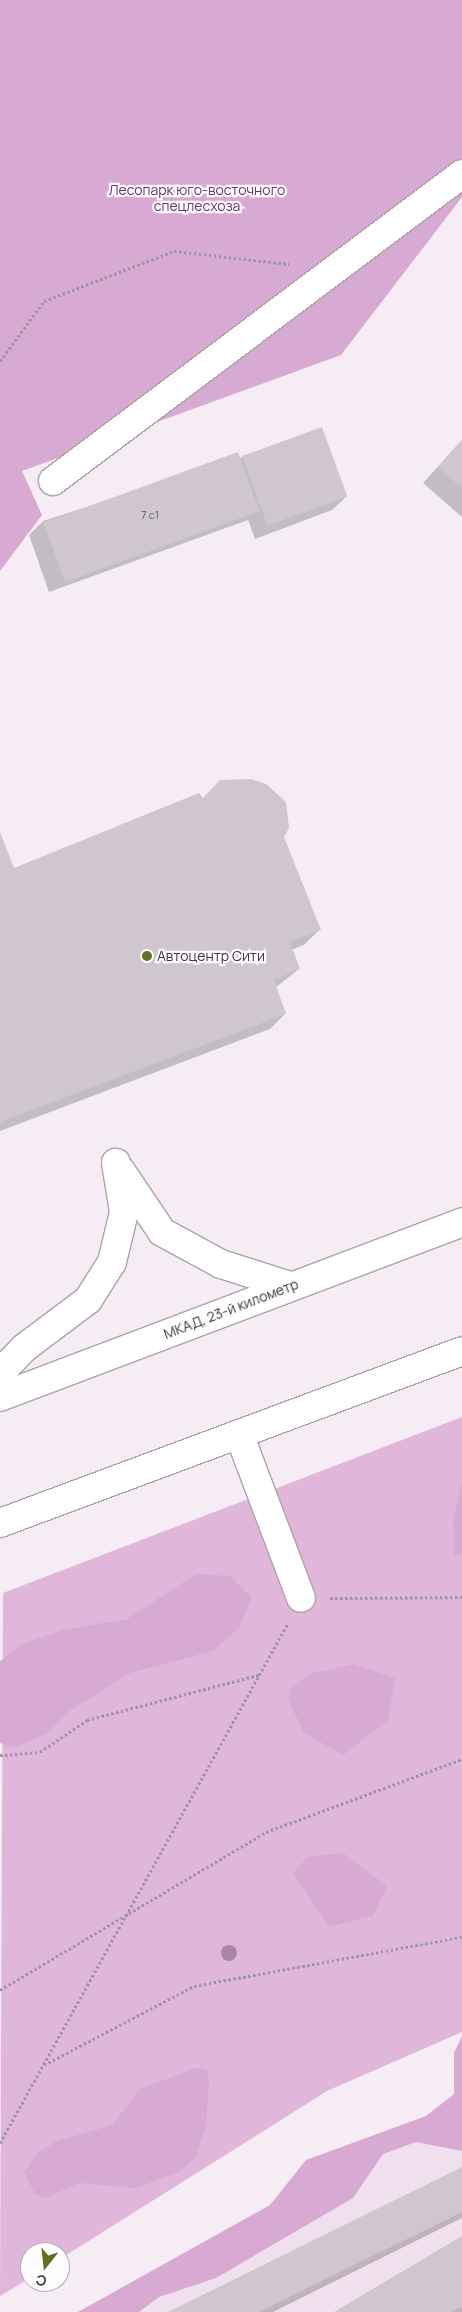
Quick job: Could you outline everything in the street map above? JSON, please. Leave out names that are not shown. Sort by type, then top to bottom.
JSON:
[{"type":"main road","points":[[53,481],[462,174]]},
{"type":"main road","points":[[0,1374],[24,1348],[88,1300],[112,1262],[124,1212],[116,1163],[162,1232],[221,1264],[290,1286]]},
{"type":"main road","name":"МКАД, 23-й километр","points":[[0,1397],[462,1222]]},
{"type":"main road","points":[[0,1523],[462,1351]]},
{"type":"main road","points":[[239,1434],[301,1598]]},
{"type":"path","points":[[0,361],[44,301],[174,251],[299,266]]},
{"type":"path","points":[[0,2143],[128,1917],[301,1598],[462,1597]]},
{"type":"path","points":[[0,1755],[40,1752],[87,1720],[260,1675]]},
{"type":"path","points":[[0,1990],[128,1917],[266,1832],[462,1759]]},
{"type":"path","points":[[43,2065],[194,1986],[462,1937]]},
{"type":"shaded area","points":[[462,1417],[462,2032],[327,2091],[70,2253],[70,2242],[20,2242],[20,2284],[0,2296],[3,1593]]},
{"type":"shaded area","points":[[462,2105],[462,2312],[105,2312]]},
{"type":"green space","name":"Лесопарк юго-восточного спецлесхоза","points":[[0,0],[462,0],[462,197],[341,355],[22,471],[42,515],[0,571]]},
{"type":"green space","points":[[462,1484],[462,1554],[454,1555],[453,1521]]},
{"type":"green space","points":[[196,1574],[230,1576],[252,1598],[239,1628],[213,1651],[130,1673],[71,1710],[46,1734],[14,1748],[0,1743],[0,1661],[22,1644],[67,1629],[127,1619]]},
{"type":"green space","points":[[353,1664],[395,1678],[388,1720],[343,1755],[304,1733],[288,1699],[291,1688],[309,1674]]},
{"type":"green space","points":[[343,1853],[387,1886],[373,1916],[329,1927],[293,1873],[308,1857]]},
{"type":"green space","points":[[462,2036],[462,2151],[416,2142],[383,2154],[353,2198],[216,2278],[159,2297],[139,2312],[78,2312],[270,2205],[306,2160],[426,2116],[454,2094],[454,2053]]},
{"type":"green space","points":[[196,2068],[207,2070],[209,2081],[206,2125],[196,2157],[179,2172],[136,2188],[79,2183],[46,2198],[35,2194],[24,2172],[37,2153],[57,2141],[112,2125],[140,2089]]},
{"type":"building","points":[[322,427],[347,497],[267,526],[242,456]]},
{"type":"building","points":[[462,440],[462,488],[438,467]]},
{"type":"building","points":[[238,452],[260,511],[65,582],[43,523]]},
{"type":"building","name":"Автоцентр Сити","points":[[251,779],[266,784],[286,802],[289,828],[284,837],[321,930],[290,942],[300,969],[274,980],[286,1014],[0,1122],[0,832],[14,868],[199,793],[203,798],[220,780]]},
{"type":"building","points":[[462,2167],[462,2212],[259,2312],[168,2312]]},
{"type":"building","points":[[462,2236],[462,2307],[451,2312],[334,2312]]},
{"type":"place","name":"Автоцентр Сити","points":[[147,956]]}]
